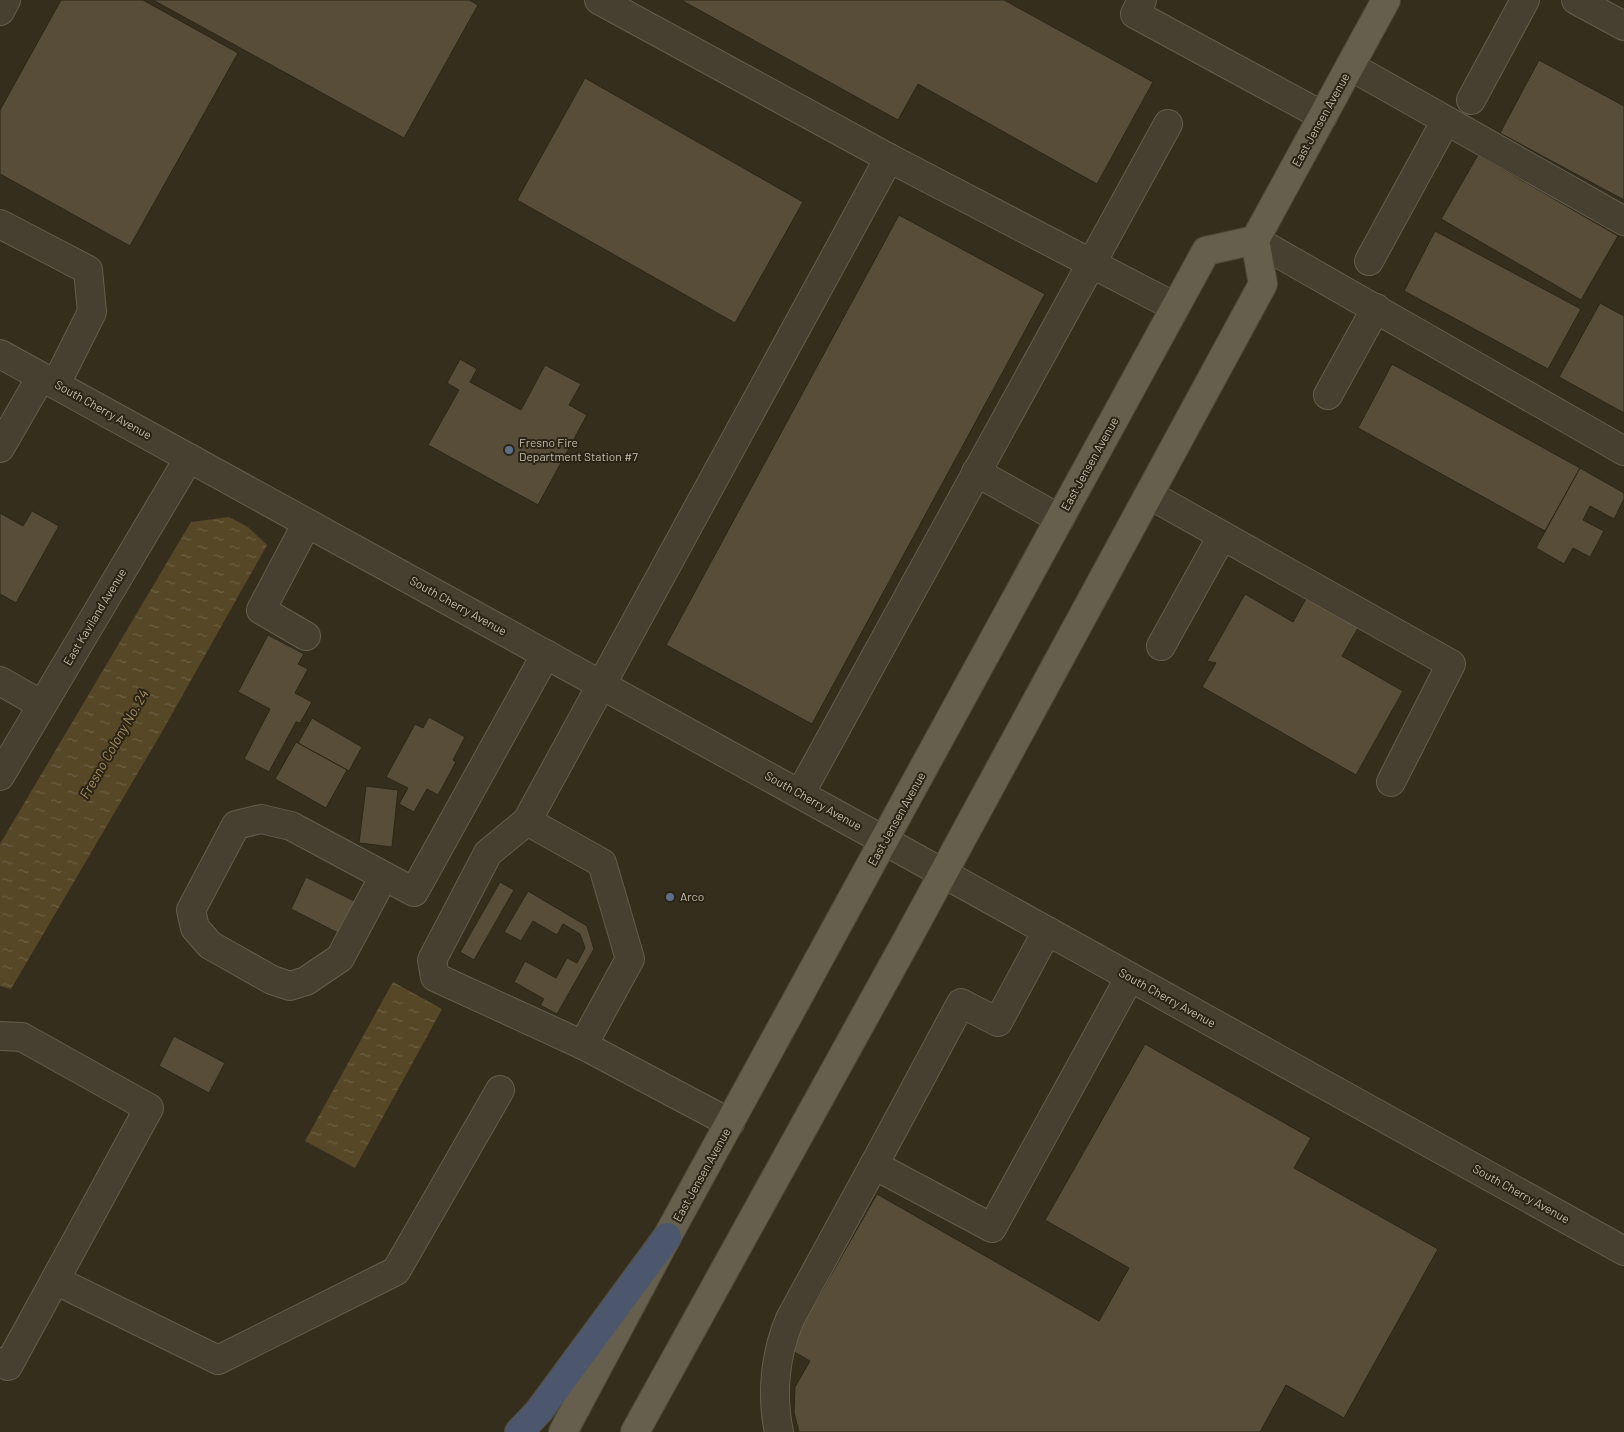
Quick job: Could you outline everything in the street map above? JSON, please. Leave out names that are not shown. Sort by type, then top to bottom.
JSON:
[{"type":"highway","points":[[519,1432],[539,1411],[667,1237]]},
{"type":"main road","name":"East Jensen Avenue","points":[[563,1432],[667,1237],[1206,251],[1255,240],[1386,0]]},
{"type":"main road","points":[[635,1432],[905,944],[942,872],[1264,284],[1255,240]]},
{"type":"street","points":[[0,11],[6,0]]},
{"type":"street","points":[[600,0],[889,158],[1092,262],[1175,307]]},
{"type":"street","points":[[1142,0],[1134,14],[1323,116]]},
{"type":"street","points":[[1471,100],[1525,0]]},
{"type":"street","points":[[1576,0],[1624,26]]},
{"type":"street","points":[[1350,66],[1445,122],[1624,221]]},
{"type":"street","points":[[1369,261],[1445,122]]},
{"type":"street","points":[[800,794],[1168,124]]},
{"type":"street","points":[[730,1123],[583,1044],[435,977],[432,960],[488,853],[527,821],[889,158]]},
{"type":"street","points":[[0,224],[88,270],[92,312],[48,380],[0,448]]},
{"type":"street","points":[[1255,240],[1624,451]]},
{"type":"street","points":[[1328,395],[1376,308]]},
{"type":"street","name":"South Cherry Avenue","points":[[0,354],[942,872],[1624,1251]]},
{"type":"street","name":"East Kaviland Avenue","points":[[0,776],[190,458]]},
{"type":"street","points":[[976,472],[1060,519]]},
{"type":"street","points":[[1150,495],[1451,664],[1391,782]]},
{"type":"street","points":[[306,636],[261,610],[307,523]]},
{"type":"street","points":[[1161,646],[1222,536]]},
{"type":"street","points":[[384,876],[340,958],[306,982],[290,986],[272,980],[210,945],[195,928],[191,910],[236,826],[261,819],[291,826],[414,892],[546,654]]},
{"type":"street","points":[[0,681],[42,705]]},
{"type":"street","points":[[527,821],[602,862],[630,959],[583,1044]]},
{"type":"street","points":[[779,1432],[775,1411],[779,1352],[783,1335],[790,1319],[961,1003],[998,1022],[1047,931]]},
{"type":"street","points":[[874,1165],[992,1228],[1130,977]]},
{"type":"street","points":[[0,1036],[22,1037],[149,1108],[8,1366],[0,1362]]},
{"type":"street","points":[[55,1280],[218,1360],[396,1271],[500,1090]]},
{"type":"water","name":"Fresno Colony No. 24","points":[[229,517],[248,527],[267,545],[163,730],[11,989],[0,986],[0,844],[191,522]]},
{"type":"water","points":[[393,982],[442,1009],[355,1168],[305,1141]]},
{"type":"building","points":[[61,0],[143,0],[238,53],[130,246],[0,174],[0,110]]},
{"type":"building","points":[[153,0],[469,0],[478,5],[404,138]]},
{"type":"building","points":[[681,0],[1004,0],[1153,82],[1097,184],[918,84],[898,120]]},
{"type":"building","points":[[1539,60],[1624,106],[1624,200],[1500,133]]},
{"type":"building","points":[[585,78],[803,202],[735,323],[517,200]]},
{"type":"building","points":[[1478,155],[1618,236],[1581,300],[1441,219]]},
{"type":"building","points":[[899,215],[1045,294],[812,724],[666,645]]},
{"type":"building","points":[[1435,231],[1581,309],[1548,369],[1404,291]]},
{"type":"building","points":[[1600,303],[1624,316],[1624,413],[1559,377]]},
{"type":"building","points":[[460,359],[477,369],[470,382],[521,410],[545,365],[581,384],[569,405],[587,415],[538,505],[428,445],[459,390],[447,383]]},
{"type":"building","points":[[1392,364],[1580,468],[1545,531],[1358,428]]},
{"type":"building","points":[[1580,468],[1624,493],[1624,499],[1614,519],[1590,506],[1583,520],[1604,531],[1590,557],[1573,548],[1564,564],[1536,548]]},
{"type":"building","points":[[32,511],[59,526],[16,603],[0,594],[0,513],[23,526]]},
{"type":"building","points":[[1313,586],[1365,616],[1342,656],[1403,691],[1356,775],[1202,687],[1216,663],[1207,661],[1245,594],[1293,622]]},
{"type":"building","points":[[268,635],[304,654],[298,664],[308,669],[295,693],[312,702],[300,723],[296,722],[269,772],[244,759],[270,709],[238,692]]},
{"type":"building","points":[[429,717],[465,737],[453,760],[456,762],[438,795],[427,789],[414,812],[399,804],[408,788],[386,777],[415,724],[423,728]]},
{"type":"building","points":[[312,718],[362,747],[349,771],[298,743]]},
{"type":"building","points":[[296,742],[347,770],[326,808],[275,779]]},
{"type":"building","points":[[366,786],[398,790],[392,847],[359,843]]},
{"type":"building","points":[[306,877],[358,903],[342,935],[291,909]]},
{"type":"building","points":[[500,882],[514,890],[474,960],[460,952]]},
{"type":"building","points":[[528,891],[587,926],[594,949],[557,1014],[540,1005],[544,999],[514,982],[525,961],[556,978],[567,958],[577,963],[585,948],[580,934],[563,924],[557,935],[533,921],[521,941],[504,932]]},
{"type":"building","points":[[174,1036],[225,1063],[209,1093],[159,1066]]},
{"type":"building","points":[[1145,1044],[1311,1138],[1294,1168],[1438,1249],[1344,1418],[1286,1385],[1260,1432],[799,1432],[794,1413],[795,1387],[810,1361],[789,1349],[877,1194],[1099,1321],[1129,1268],[1045,1220]]},
{"type":"place","name":"Fresno Fire Department Station #7","points":[[509,450]]},
{"type":"place","name":"Arco","points":[[670,897]]}]
